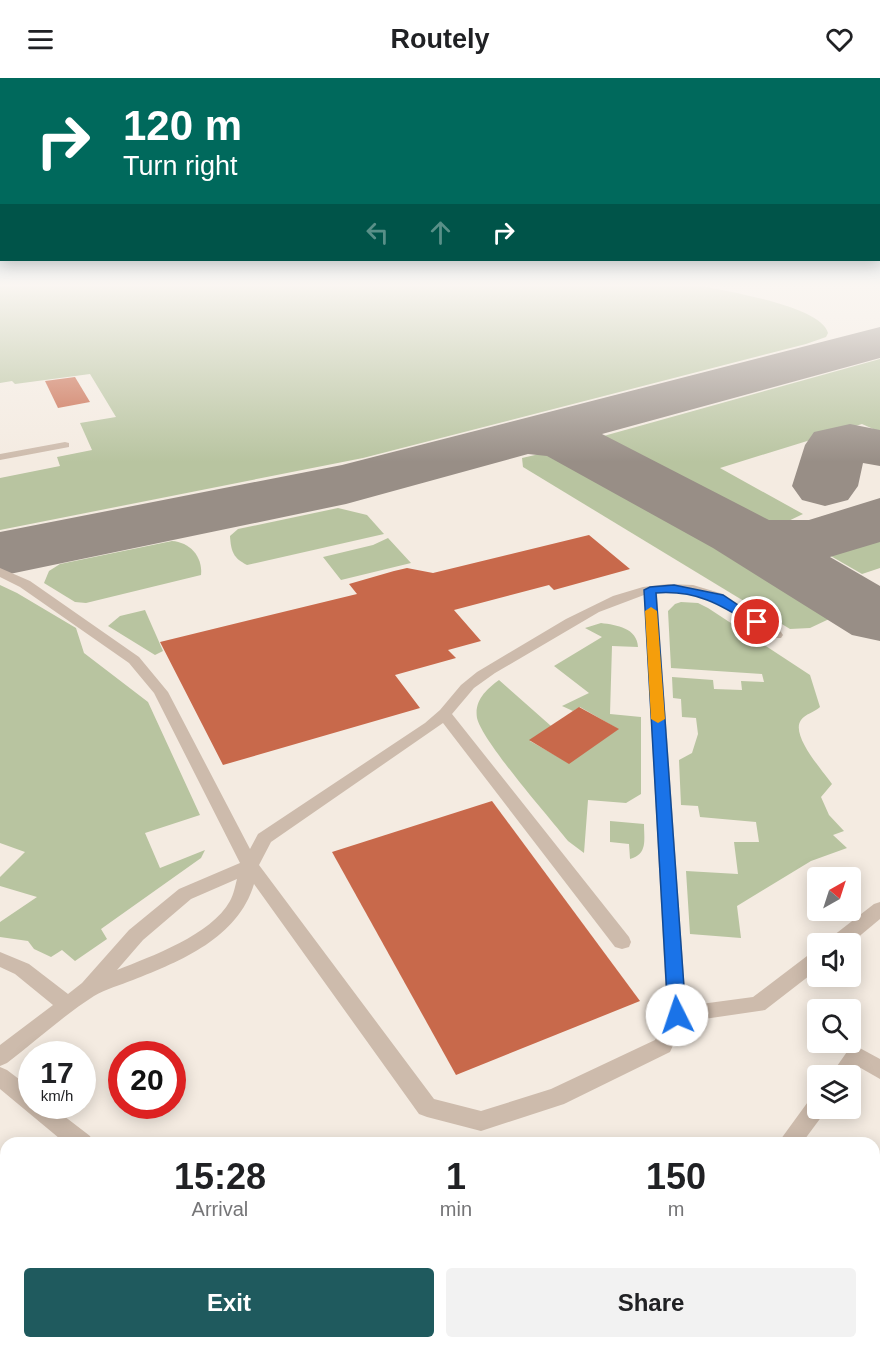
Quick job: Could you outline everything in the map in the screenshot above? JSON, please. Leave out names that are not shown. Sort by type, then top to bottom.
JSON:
[{"type":"street","points":[[0,457],[65,446]]},
{"type":"street","points":[[0,572],[25,584],[126,654],[141,668],[161,692],[250,866],[427,1107],[481,1121],[556,1096],[663,1047],[677,1015],[650,590]]},
{"type":"street","points":[[89,989],[160,960],[191,944],[226,919],[237,905],[250,866],[264,838],[304,809],[388,757],[444,714],[468,686],[485,673],[571,621],[627,595],[674,588],[718,597],[776,635]]},
{"type":"street","points":[[444,714],[622,942]]},
{"type":"street","points":[[0,1057],[89,989],[136,935],[185,894],[250,866]]},
{"type":"street","points":[[850,933],[880,909]]},
{"type":"street","points":[[0,959],[22,969],[67,1005]]},
{"type":"street","points":[[677,1015],[758,1004],[807,966]]},
{"type":"street","points":[[848,1065],[856,1055],[880,1070]]},
{"type":"street","points":[[0,1076],[18,1091]]},
{"type":"street","points":[[52,1119],[75,1137]]},
{"type":"street","points":[[794,1137],[808,1119]]},
{"type":"green space","points":[[0,343],[808,343],[363,458],[0,530],[0,478],[60,466],[57,457],[92,450],[80,423],[116,417],[90,374],[15,384],[12,381],[0,383]]},
{"type":"green space","points":[[880,359],[880,432],[862,424],[720,468],[803,514],[780,525],[710,501],[659,478],[615,452],[600,437]]},
{"type":"green space","points":[[548,452],[577,460],[597,470],[841,607],[844,612],[810,628],[790,629],[523,467],[522,458]]},
{"type":"green space","points":[[338,508],[367,515],[384,534],[247,565],[236,557],[232,550],[230,536],[238,529]]},
{"type":"green space","points":[[880,535],[880,568],[862,574],[829,555]]},
{"type":"green space","points":[[388,538],[411,563],[341,580],[323,557],[373,545]]},
{"type":"green space","points":[[172,541],[184,544],[194,551],[200,562],[201,575],[86,603],[75,602],[44,583],[49,571],[60,564]]},
{"type":"green space","points":[[0,585],[76,628],[84,653],[148,702],[200,815],[145,833],[160,868],[205,850],[201,858],[101,929],[107,939],[75,961],[62,950],[51,957],[34,949],[28,941],[0,937],[0,922],[37,897],[0,886],[0,877],[25,852],[0,843]]},
{"type":"green space","points":[[681,602],[698,603],[708,608],[810,675],[820,707],[801,720],[800,734],[809,753],[832,784],[821,797],[829,815],[844,831],[833,835],[847,848],[811,861],[737,906],[741,938],[690,934],[686,871],[738,874],[734,842],[759,842],[756,822],[700,817],[698,806],[681,805],[679,760],[692,753],[698,734],[696,718],[682,717],[681,699],[673,698],[672,677],[713,680],[714,689],[742,690],[741,681],[764,682],[762,674],[671,668],[668,611]]},
{"type":"green space","points":[[145,610],[163,651],[155,655],[108,626],[120,616]]},
{"type":"green space","points":[[601,623],[625,629],[637,641],[638,647],[612,646],[610,714],[641,717],[641,794],[626,803],[588,800],[584,853],[568,841],[503,761],[482,729],[477,718],[477,706],[482,696],[499,680],[551,726],[530,741],[569,763],[618,729],[580,707],[573,711],[562,706],[589,693],[554,666],[602,637],[585,628]]},
{"type":"green space","points":[[610,821],[644,824],[644,846],[640,854],[630,859],[629,844],[610,842]]},
{"type":"building","points":[[75,377],[90,402],[58,408],[45,381]]},
{"type":"building","points":[[589,535],[630,569],[554,590],[549,585],[454,610],[481,641],[448,650],[456,658],[395,675],[420,708],[223,765],[160,642],[357,594],[349,584],[394,571],[407,568],[433,573]]},
{"type":"building","points":[[579,707],[619,729],[569,764],[529,740]]},
{"type":"building","points":[[492,801],[640,1001],[456,1075],[332,852]]},
{"type":"taxiway","points":[[0,554],[346,484],[875,343]]},
{"type":"taxiway","points":[[527,436],[556,438],[578,446],[738,533]]},
{"type":"taxiway","points":[[825,486],[836,445],[850,442],[880,448]]},
{"type":"taxiway","points":[[738,533],[776,543],[793,543],[826,537],[880,518]]},
{"type":"taxiway","points":[[738,533],[880,618]]},
{"type":"slow traffic","points":[[651,611],[658,719]]},
{"type":"route","points":[[677,1015],[650,590],[674,588],[718,597],[757,622]]}]
